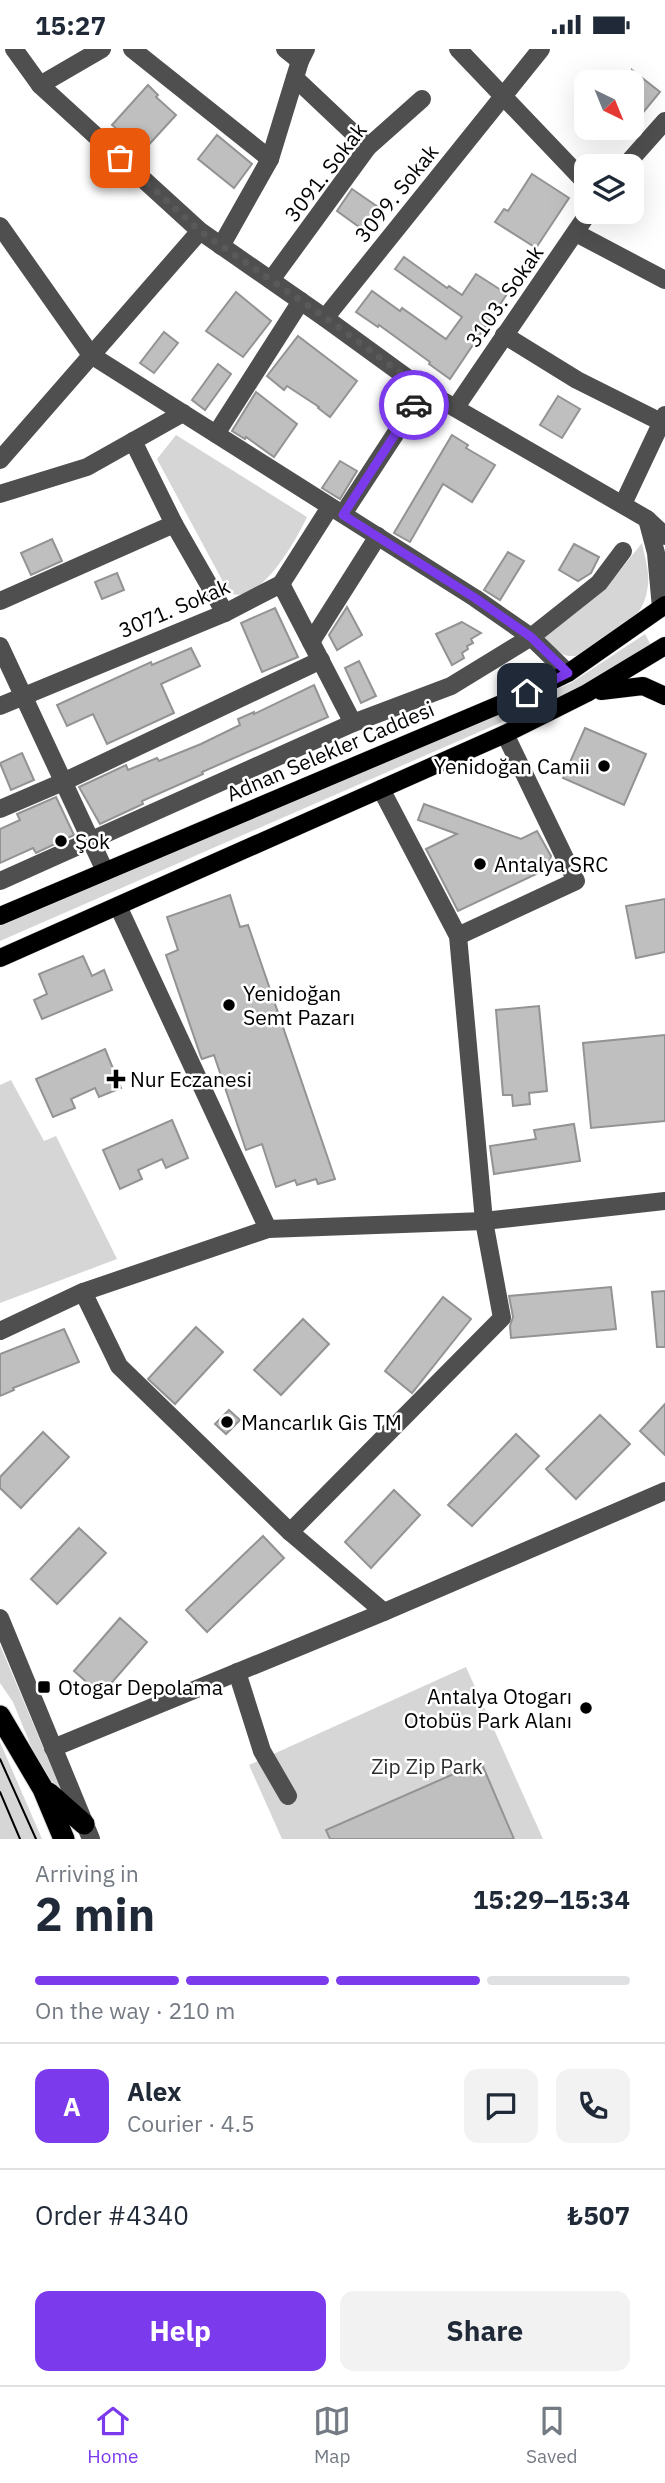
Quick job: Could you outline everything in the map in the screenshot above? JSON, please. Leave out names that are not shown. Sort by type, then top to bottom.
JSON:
[{"type":"highway","points":[[0,1716],[43,1789],[64,1839]]},
{"type":"highway","points":[[43,1789],[87,1832]]},
{"type":"main road","name":"Adnan Selekler Caddesi","points":[[0,916],[527,693],[568,673],[664,611]]},
{"type":"main road","points":[[0,958],[505,734],[587,693],[665,646]]},
{"type":"main road","points":[[587,693],[643,686],[665,696]]},
{"type":"street","points":[[14,49],[40,85],[200,231],[424,390],[623,504],[647,519],[665,536]]},
{"type":"street","points":[[40,85],[102,49]]},
{"type":"street","points":[[132,49],[270,159]]},
{"type":"street","points":[[285,49],[300,63],[368,147]]},
{"type":"street","points":[[458,49],[574,171]]},
{"type":"street","name":"3099. Sokak","points":[[326,318],[541,49]]},
{"type":"street","points":[[221,246],[270,159],[300,63]]},
{"type":"street","name":"3091. Sokak","points":[[271,280],[368,147],[422,99]]},
{"type":"street","points":[[636,154],[665,121]]},
{"type":"street","name":"3103. Sokak","points":[[456,407],[582,224]]},
{"type":"street","points":[[0,226],[91,355],[475,598],[531,637],[568,673]]},
{"type":"street","points":[[0,460],[200,231]]},
{"type":"street","points":[[576,233],[665,280]]},
{"type":"street","points":[[216,434],[301,301]]},
{"type":"street","points":[[504,335],[577,380],[663,419],[623,504]]},
{"type":"street","points":[[354,723],[281,584],[424,390]]},
{"type":"street","points":[[0,494],[88,467],[183,413]]},
{"type":"street","points":[[133,441],[174,524],[225,613]]},
{"type":"street","points":[[647,519],[656,553],[664,611]]},
{"type":"street","points":[[0,601],[174,524]]},
{"type":"street","points":[[312,642],[377,536]]},
{"type":"street","points":[[0,881],[354,723],[451,686],[531,637],[599,583],[623,551]]},
{"type":"street","name":"3071. Sokak","points":[[0,706],[225,613],[281,584]]},
{"type":"street","points":[[0,646],[105,871]]},
{"type":"street","points":[[0,809],[64,782],[321,660]]},
{"type":"street","points":[[458,936],[576,881],[505,734]]},
{"type":"street","points":[[290,1532],[502,1318],[484,1221],[458,936],[381,789]]},
{"type":"street","points":[[118,906],[268,1229]]},
{"type":"street","points":[[0,1331],[83,1292],[268,1229],[484,1221],[665,1201]]},
{"type":"street","points":[[83,1292],[119,1366],[290,1532],[384,1612]]},
{"type":"street","points":[[52,1748],[384,1612],[665,1491]]},
{"type":"street","points":[[0,1618],[87,1832]]},
{"type":"street","points":[[237,1672],[262,1751],[288,1796]]},
{"type":"green space","points":[[176,435],[307,517],[276,569],[253,590],[241,594],[229,593],[157,459]]},
{"type":"green space","points":[[642,543],[648,585],[639,611],[618,631],[581,655],[568,656],[556,650],[543,636],[606,588]]},
{"type":"green space","points":[[645,634],[653,649],[573,691],[0,941],[0,926],[571,683]]},
{"type":"green space","points":[[11,1080],[44,1141],[56,1136],[117,1259],[0,1303],[0,1085]]},
{"type":"green space","points":[[0,1645],[67,1804],[51,1795],[13,1702],[0,1683]]},
{"type":"green space","name":"Zip Zip Park","points":[[466,1667],[543,1839],[282,1839],[249,1765]]},
{"type":"green space","points":[[0,1742],[42,1839],[0,1839]]},
{"type":"building","points":[[644,79],[660,92],[644,111]]},
{"type":"building","points":[[148,85],[158,95],[156,97],[176,115],[144,150],[112,125]]},
{"type":"building","points":[[217,135],[252,164],[234,188],[198,159]]},
{"type":"building","points":[[532,174],[569,198],[536,248],[495,222],[504,209],[508,211]]},
{"type":"building","points":[[352,189],[378,207],[362,229],[337,211]]},
{"type":"building","points":[[404,257],[447,288],[449,286],[462,295],[476,274],[507,294],[450,379],[379,325],[378,327],[356,312],[372,291],[446,339],[462,317],[395,269]]},
{"type":"building","points":[[236,292],[271,321],[243,357],[206,331]]},
{"type":"building","points":[[164,332],[178,343],[154,373],[140,363]]},
{"type":"building","points":[[298,336],[357,381],[330,417],[287,386],[284,390],[267,376]]},
{"type":"building","points":[[218,364],[231,374],[205,410],[192,400]]},
{"type":"building","points":[[256,392],[297,424],[274,457],[246,437],[245,439],[232,431]]},
{"type":"building","points":[[558,396],[580,409],[562,438],[540,425]]},
{"type":"building","points":[[452,435],[468,445],[466,448],[495,465],[472,502],[443,484],[410,542],[394,533]]},
{"type":"building","points":[[340,461],[357,471],[340,499],[322,488]]},
{"type":"building","points":[[52,539],[62,561],[31,575],[21,553]]},
{"type":"building","points":[[574,544],[599,557],[591,573],[578,581],[559,570]]},
{"type":"building","points":[[508,552],[524,561],[500,600],[484,590]]},
{"type":"building","points":[[117,573],[124,590],[102,599],[95,582]]},
{"type":"building","points":[[347,607],[362,635],[337,650],[329,635]]},
{"type":"building","points":[[275,608],[298,657],[262,672],[241,623]]},
{"type":"building","points":[[462,622],[481,633],[471,639],[473,643],[462,653],[464,658],[452,665],[436,634]]},
{"type":"building","points":[[191,648],[200,666],[161,684],[174,713],[107,744],[93,714],[67,726],[57,705],[151,662],[152,665]]},
{"type":"building","points":[[359,661],[376,696],[361,703],[345,668]]},
{"type":"building","points":[[314,685],[328,717],[202,772],[203,774],[142,801],[143,804],[100,824],[79,787],[126,765],[128,770],[201,744],[240,725],[238,719]]},
{"type":"building","name":"Yenidoğan Camii","points":[[585,728],[646,754],[624,805],[563,778]]},
{"type":"building","points":[[22,753],[34,780],[11,790],[0,763]]},
{"type":"building","points":[[56,797],[74,835],[36,853],[33,848],[0,863],[0,829],[20,820],[17,814]]},
{"type":"building","points":[[424,804],[521,839],[537,831],[551,856],[553,866],[458,911],[426,849],[457,834],[418,820]]},
{"type":"building","name":"Yenidoğan Semt Pazarı","points":[[230,895],[240,927],[248,925],[335,1179],[318,1184],[316,1179],[297,1185],[295,1180],[276,1187],[262,1144],[246,1150],[214,1055],[202,1059],[201,1057],[166,955],[178,950],[167,917]]},
{"type":"building","points":[[665,899],[665,952],[636,958],[626,906]]},
{"type":"building","points":[[83,956],[92,976],[104,970],[112,990],[42,1019],[34,1000],[47,994],[39,974]]},
{"type":"building","points":[[539,1006],[547,1091],[529,1093],[530,1104],[513,1106],[512,1095],[503,1095],[496,1010]]},
{"type":"building","points":[[665,1035],[665,1121],[591,1128],[583,1043]]},
{"type":"building","points":[[105,1049],[121,1088],[99,1097],[95,1088],[71,1099],[75,1108],[53,1117],[36,1079]]},
{"type":"building","points":[[172,1120],[188,1158],[166,1168],[162,1159],[138,1170],[142,1179],[120,1189],[103,1150]]},
{"type":"building","points":[[574,1124],[580,1161],[494,1174],[490,1146],[536,1139],[534,1130]]},
{"type":"building","points":[[611,1287],[616,1329],[511,1338],[510,1326],[513,1317],[509,1296]]},
{"type":"building","points":[[665,1291],[665,1347],[657,1347],[652,1292]]},
{"type":"building","points":[[443,1297],[471,1319],[412,1393],[385,1371]]},
{"type":"building","points":[[303,1319],[329,1344],[281,1395],[254,1370]]},
{"type":"building","points":[[196,1327],[223,1352],[175,1404],[148,1379]]},
{"type":"building","points":[[64,1329],[79,1362],[13,1388],[14,1390],[0,1396],[0,1354]]},
{"type":"building","points":[[665,1404],[665,1455],[640,1431]]},
{"type":"building","name":"Mancarlık Gis TM","points":[[229,1410],[240,1420],[226,1434],[215,1424]]},
{"type":"building","points":[[600,1415],[630,1444],[576,1499],[546,1469]]},
{"type":"building","points":[[43,1432],[69,1457],[21,1508],[0,1488],[0,1477]]},
{"type":"building","points":[[516,1434],[539,1456],[472,1526],[448,1505]]},
{"type":"building","points":[[394,1490],[420,1515],[371,1568],[345,1542]]},
{"type":"building","points":[[79,1528],[106,1553],[57,1604],[31,1579]]},
{"type":"building","points":[[263,1536],[284,1558],[207,1632],[186,1610]]},
{"type":"building","points":[[120,1618],[147,1642],[101,1695],[74,1671]]},
{"type":"building","points":[[481,1762],[514,1839],[330,1839],[326,1830]]},
{"type":"tram line","points":[[0,1759],[36,1839]]},
{"type":"tram line","points":[[0,1792],[20,1839]]},
{"type":"way so far","points":[[120,158],[200,231],[424,390],[414,405]]},
{"type":"place","name":"Yenidoğan Camii","points":[[604,766]]},
{"type":"place","name":"Şok","points":[[61,841]]},
{"type":"place","name":"Antalya SRC","points":[[480,864]]},
{"type":"place","name":"Yenidoğan Semt Pazarı","points":[[229,1005]]},
{"type":"place","name":"Nur Eczanesi","points":[[116,1079]]},
{"type":"place","name":"Mancarlık Gis TM","points":[[227,1422]]},
{"type":"place","name":"Otogar Depolama","points":[[44,1687]]},
{"type":"place","name":"Antalya Otogarı Otobüs Park Alanı","points":[[586,1708]]},
{"type":"route","points":[[414,405],[343,515],[475,598],[531,637],[568,673],[527,693]]}]
